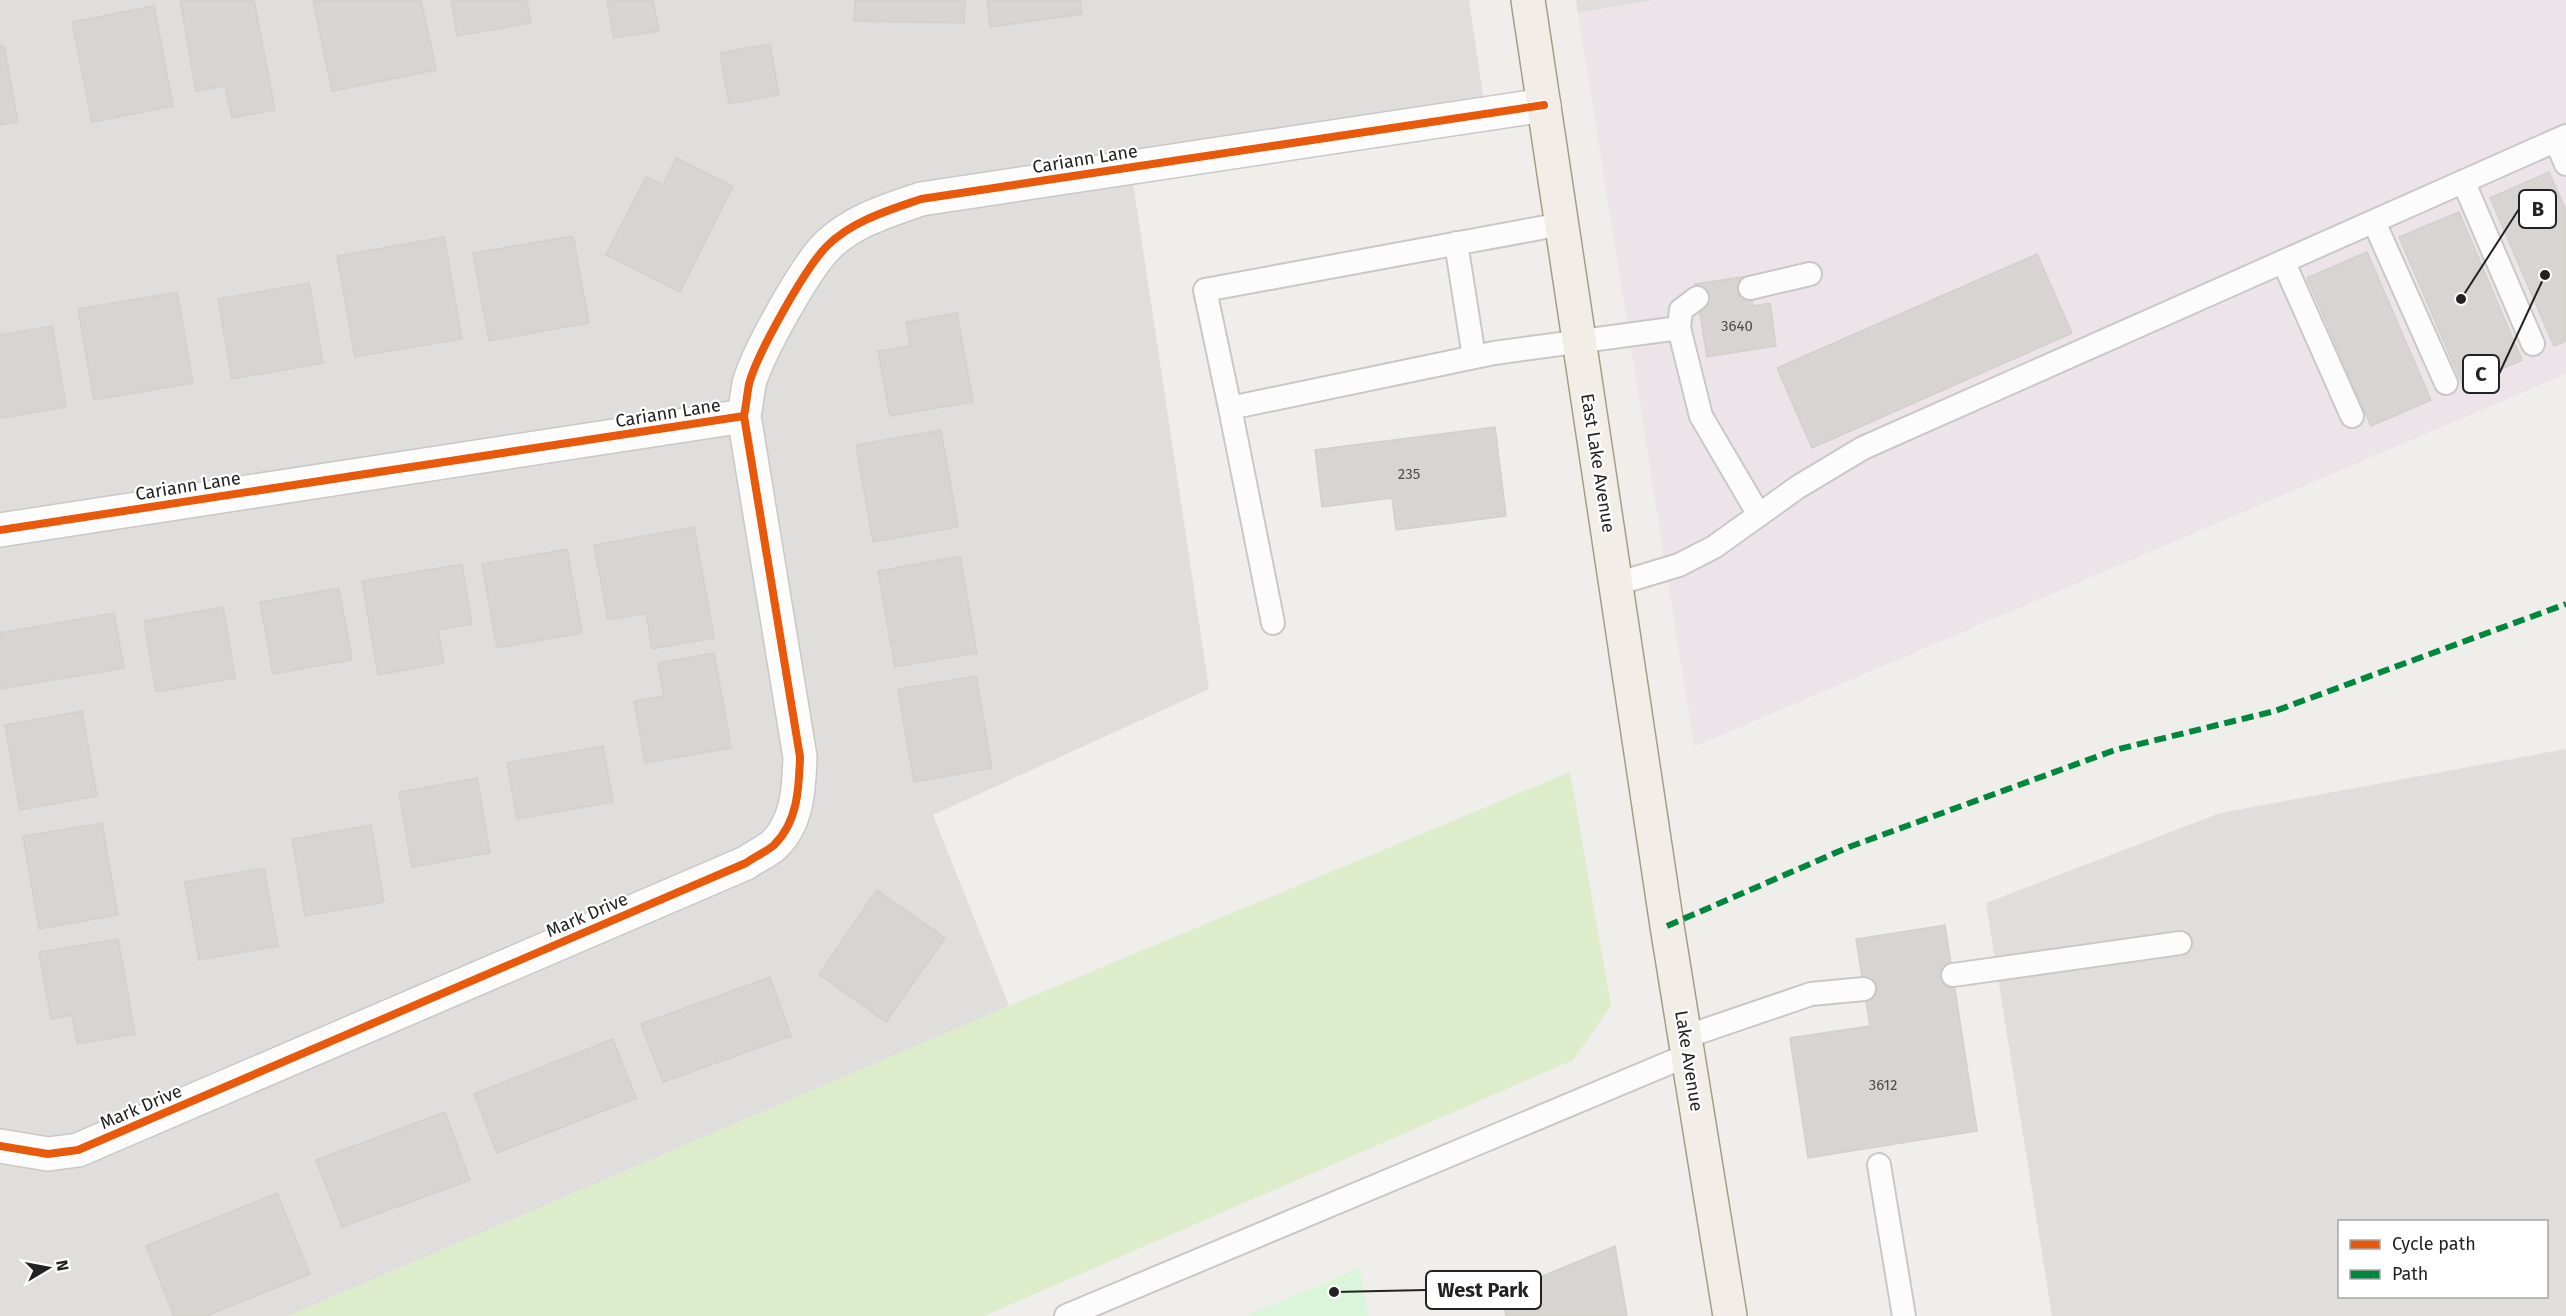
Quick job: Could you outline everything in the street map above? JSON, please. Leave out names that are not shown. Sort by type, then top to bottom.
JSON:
[{"type":"main road","name":"East Lake Avenue","points":[[1528,0],[1667,926]]},
{"type":"main road","name":"Lake Avenue","points":[[1667,926],[1730,1316]]},
{"type":"main road","name":"Lake Avenue","points":[[1711,1197],[1722,1316]]},
{"type":"street","name":"Cariann Lane","points":[[0,531],[744,416],[754,372],[807,270],[828,245],[855,226],[885,211],[921,199],[1544,105]]},
{"type":"street","name":"Mark Drive","points":[[0,1146],[48,1154],[78,1150],[735,868],[774,845],[789,824],[799,795],[800,757],[744,416]]},
{"type":"lane","points":[[1616,584],[1679,565],[1714,547],[1758,515],[1863,448],[2561,139],[2566,164]]},
{"type":"lane","points":[[2464,183],[2534,344]]},
{"type":"lane","points":[[2374,222],[2446,383]]},
{"type":"lane","points":[[1273,623],[1205,290],[1562,224]]},
{"type":"lane","points":[[1456,243],[1474,357]]},
{"type":"lane","points":[[2284,263],[2352,416]]},
{"type":"lane","points":[[1750,288],[1810,274]]},
{"type":"lane","points":[[1697,298],[1681,310],[1678,328],[1701,416],[1758,515]]},
{"type":"lane","points":[[1230,408],[1474,357],[1678,328]]},
{"type":"lane","points":[[1953,975],[2180,943]]},
{"type":"lane","points":[[1066,1316],[1811,994],[1864,989]]},
{"type":"lane","points":[[1879,1165],[1904,1316]]},
{"type":"shaded area","points":[[0,0],[1469,0],[1484,102],[1129,156],[1209,689],[933,815],[1009,1006],[288,1316],[0,1316]]},
{"type":"shaded area","points":[[1576,0],[1657,0],[1578,13]]},
{"type":"shaded area","points":[[1657,0],[2566,0],[2566,374],[1694,747],[1578,13]]},
{"type":"shaded area","points":[[2566,749],[2566,1316],[2052,1316],[1986,903],[2220,813]]},
{"type":"green space","points":[[1570,772],[1611,1006],[1573,1060],[984,1316],[288,1316],[1009,1006]]},
{"type":"green space","points":[[1360,1268],[1368,1316],[1246,1316]]},
{"type":"building","points":[[180,0],[254,0],[275,110],[232,118],[225,86],[196,91]]},
{"type":"building","points":[[313,0],[421,0],[436,70],[332,91]]},
{"type":"building","points":[[451,0],[527,0],[531,23],[457,36]]},
{"type":"building","points":[[607,0],[653,0],[659,31],[614,38]]},
{"type":"building","points":[[855,0],[965,0],[964,23],[854,21]]},
{"type":"building","points":[[987,0],[1080,0],[1082,14],[990,27]]},
{"type":"building","points":[[154,6],[173,106],[92,122],[72,22]]},
{"type":"building","points":[[770,44],[779,95],[729,104],[720,53]]},
{"type":"building","points":[[0,46],[4,46],[18,122],[0,125]]},
{"type":"building","points":[[676,158],[733,186],[680,292],[606,255],[646,177],[663,185]]},
{"type":"building","points":[[2549,172],[2566,210],[2566,341],[2554,346],[2490,198]]},
{"type":"building","points":[[2459,212],[2522,360],[2463,386],[2399,237]]},
{"type":"building","points":[[573,236],[589,323],[489,341],[473,253]]},
{"type":"building","points":[[444,237],[462,339],[355,357],[337,256]]},
{"type":"building","points":[[2367,252],[2431,400],[2371,426],[2307,278]]},
{"type":"building","points":[[2037,254],[2072,333],[1812,448],[1777,368]]},
{"type":"building","points":[[1748,276],[1753,306],[1770,303],[1776,346],[1707,357],[1695,284]]},
{"type":"building","points":[[309,283],[323,363],[232,379],[218,299]]},
{"type":"building","points":[[177,292],[193,383],[94,400],[78,309]]},
{"type":"building","points":[[957,313],[973,402],[890,416],[878,351],[910,346],[906,322]]},
{"type":"building","points":[[52,326],[66,407],[0,418],[0,335]]},
{"type":"building","points":[[1495,427],[1506,516],[1396,530],[1392,498],[1322,507],[1315,450]]},
{"type":"building","points":[[941,430],[958,527],[873,542],[856,445]]},
{"type":"building","points":[[694,527],[714,638],[652,649],[646,613],[608,620],[594,545]]},
{"type":"building","points":[[567,549],[582,633],[497,648],[482,564]]},
{"type":"building","points":[[960,556],[977,653],[895,667],[878,571]]},
{"type":"building","points":[[462,564],[472,624],[438,630],[444,663],[378,675],[362,581]]},
{"type":"building","points":[[339,588],[352,660],[273,674],[260,602]]},
{"type":"building","points":[[223,607],[235,678],[156,692],[144,621]]},
{"type":"building","points":[[114,613],[124,668],[0,689],[0,633]]},
{"type":"building","points":[[714,653],[731,748],[645,763],[634,701],[664,696],[658,663]]},
{"type":"building","points":[[976,676],[992,768],[914,782],[898,689]]},
{"type":"building","points":[[82,711],[97,796],[20,810],[5,725]]},
{"type":"building","points":[[603,746],[613,802],[517,819],[507,763]]},
{"type":"building","points":[[477,778],[490,853],[412,867],[399,792]]},
{"type":"building","points":[[102,823],[118,915],[39,929],[23,836]]},
{"type":"building","points":[[371,825],[384,902],[305,916],[292,839]]},
{"type":"building","points":[[264,868],[278,946],[199,960],[185,882]]},
{"type":"building","points":[[877,890],[945,938],[886,1022],[819,974]]},
{"type":"building","points":[[1945,925],[1977,1131],[1808,1158],[1790,1038],[1870,1026],[1856,939]]},
{"type":"building","points":[[118,939],[135,1034],[77,1044],[72,1015],[51,1019],[39,952]]},
{"type":"building","points":[[770,977],[791,1036],[663,1082],[641,1024]]},
{"type":"building","points":[[613,1039],[636,1098],[497,1153],[474,1094]]},
{"type":"building","points":[[445,1112],[470,1180],[342,1227],[316,1160]]},
{"type":"building","points":[[277,1193],[310,1274],[206,1316],[174,1316],[146,1246]]},
{"type":"building","points":[[1615,1246],[1627,1316],[1506,1316],[1502,1293]]},
{"type":"marked path","points":[[1667,926],[1849,847],[2115,750],[2275,711],[2566,604]]},
{"type":"cycle path","points":[[0,530],[744,416],[749,384],[761,353],[807,273],[827,246],[837,237],[859,223],[884,212],[921,199],[1544,105]]},
{"type":"cycle path","points":[[0,1146],[48,1154],[78,1150],[746,863],[774,845],[782,836],[793,815],[798,792],[800,757],[744,416]]},
{"type":"place","name":"C","points":[[2545,275]]},
{"type":"place","name":"B","points":[[2461,299]]},
{"type":"place","name":"West Park","points":[[1334,1292]]}]
